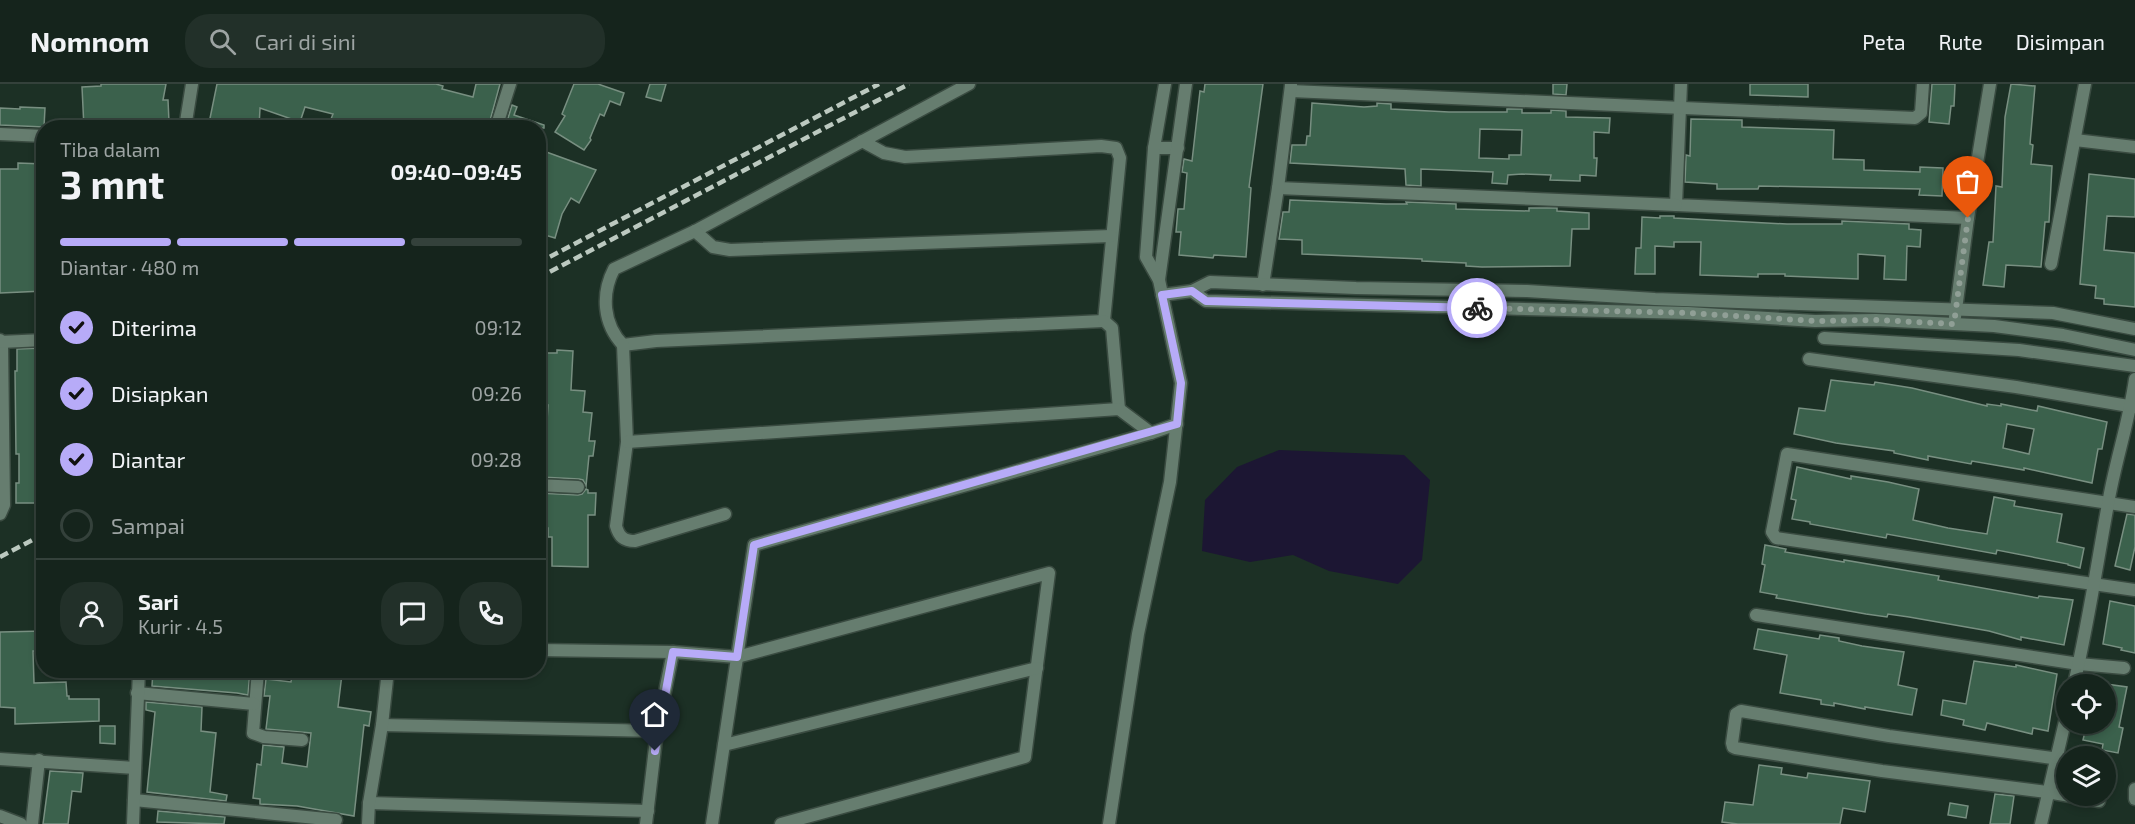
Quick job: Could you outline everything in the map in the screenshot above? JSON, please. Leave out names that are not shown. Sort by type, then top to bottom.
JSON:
[{"type":"street","points":[[186,120],[192,84]]},
{"type":"street","points":[[499,120],[510,84]]},
{"type":"street","points":[[725,514],[635,541],[620,536],[616,526],[627,442],[623,345],[611,330],[606,314],[611,276],[615,269],[695,231],[969,84]]},
{"type":"street","points":[[1109,824],[1138,634],[1170,482],[1181,383],[1159,280],[1146,258],[1154,148],[1165,84]]},
{"type":"street","points":[[1159,280],[1186,84]]},
{"type":"street","points":[[1676,206],[1681,84]]},
{"type":"street","points":[[1263,285],[1291,87],[1915,118],[1921,113],[1923,84]]},
{"type":"street","points":[[1955,317],[1968,218],[1990,84]]},
{"type":"street","points":[[2050,264],[2085,84]]},
{"type":"street","points":[[0,134],[36,136]]},
{"type":"street","points":[[2075,140],[2135,147]]},
{"type":"street","points":[[862,141],[884,153],[905,157],[1112,147],[1118,150],[1120,158],[1104,321]]},
{"type":"street","points":[[1154,148],[1178,148]]},
{"type":"street","points":[[1278,188],[1968,218]]},
{"type":"street","points":[[695,231],[712,247],[730,250],[1111,236]]},
{"type":"street","points":[[1162,295],[1192,291],[1210,282],[1356,288],[1527,291],[1655,299],[1802,304],[1955,317],[1994,326],[2063,335],[2135,350]]},
{"type":"street","points":[[1353,304],[1356,288]]},
{"type":"street","points":[[1192,291],[1206,301],[1688,313],[1815,321],[2053,313],[2135,329]]},
{"type":"street","points":[[623,345],[656,341],[1104,321],[1112,328],[1119,409]]},
{"type":"street","points":[[1824,338],[2019,350],[2135,366]]},
{"type":"street","points":[[0,514],[4,506],[1,342],[36,340]]},
{"type":"street","points":[[1809,359],[2016,387],[2133,406]]},
{"type":"street","points":[[2076,674],[2095,585],[2108,503],[2133,406],[2135,380]]},
{"type":"street","points":[[627,442],[1119,409],[1151,433]]},
{"type":"street","points":[[712,824],[754,545],[1177,424]]},
{"type":"street","points":[[2135,507],[1787,454],[1772,532],[1776,537],[2135,590]]},
{"type":"street","points":[[546,485],[578,487]]},
{"type":"street","points":[[546,650],[673,652],[737,657],[1049,573],[1025,758],[780,824]]},
{"type":"street","points":[[1756,615],[2079,664],[2124,668]]},
{"type":"street","points":[[369,803],[647,818],[657,731],[673,652]]},
{"type":"street","points":[[724,746],[1037,668]]},
{"type":"street","points":[[133,824],[139,678]]},
{"type":"street","points":[[257,678],[253,733],[264,737],[302,740]]},
{"type":"street","points":[[368,824],[387,678]]},
{"type":"street","points":[[137,693],[254,704]]},
{"type":"street","points":[[2056,759],[1888,736],[1741,711],[1736,714],[1732,743],[1735,748],[1882,771],[2056,794]]},
{"type":"street","points":[[382,725],[657,731]]},
{"type":"street","points":[[0,759],[135,768]]},
{"type":"street","points":[[32,824],[39,760]]},
{"type":"street","points":[[2041,824],[2047,792],[2056,771]]},
{"type":"street","points":[[2135,789],[2135,799]]},
{"type":"street","points":[[134,800],[336,820]]},
{"type":"street","points":[[0,816],[21,824]]},
{"type":"shaded area","points":[[1279,450],[1404,455],[1430,480],[1422,560],[1398,584],[1329,571],[1293,555],[1250,562],[1202,551],[1205,500],[1237,467]]},
{"type":"building","points":[[101,84],[166,84],[163,100],[168,100],[169,120],[84,120],[82,87],[101,86]]},
{"type":"building","points":[[217,84],[436,84],[443,86],[442,89],[473,97],[476,84],[500,84],[490,120],[334,120],[331,119],[333,114],[305,107],[301,120],[294,120],[260,108],[259,120],[210,120]]},
{"type":"building","points":[[574,84],[598,84],[624,93],[620,105],[610,101],[604,116],[600,114],[591,140],[584,150],[555,132],[565,116],[562,114]]},
{"type":"building","points":[[650,84],[666,84],[661,101],[646,97]]},
{"type":"building","points":[[1205,84],[1263,84],[1249,187],[1251,188],[1246,257],[1214,255],[1213,258],[1179,255],[1181,232],[1176,232],[1178,209],[1184,209],[1187,173],[1182,172],[1184,159],[1192,161],[1200,91],[1204,92]]},
{"type":"building","points":[[1553,84],[1567,84],[1566,95],[1553,94]]},
{"type":"building","points":[[1750,84],[1808,84],[1808,97],[1750,95]]},
{"type":"building","points":[[1932,84],[1955,84],[1954,106],[1951,106],[1949,124],[1929,122]]},
{"type":"building","points":[[2011,84],[2035,86],[2030,144],[2033,145],[2031,164],[2052,166],[2049,222],[2045,222],[2041,267],[2006,265],[2004,287],[1983,285],[1989,242],[1993,242],[1996,186],[2002,187],[2005,117]]},
{"type":"building","points":[[1312,103],[1364,107],[1377,106],[1377,103],[1391,104],[1391,109],[1449,112],[1507,112],[1507,109],[1522,109],[1522,113],[1551,113],[1551,110],[1566,111],[1566,117],[1610,118],[1609,133],[1594,132],[1594,158],[1597,158],[1596,176],[1580,175],[1580,181],[1550,180],[1551,175],[1522,174],[1508,175],[1507,184],[1492,183],[1493,172],[1421,169],[1421,186],[1406,185],[1405,169],[1290,163],[1292,145],[1306,145],[1307,136],[1310,136]],"holes":[[[1480,129],[1522,130],[1521,155],[1509,155],[1509,159],[1479,158]]]},
{"type":"building","points":[[512,105],[517,107],[514,115],[529,120],[507,120]]},
{"type":"building","points":[[20,107],[45,108],[44,120],[36,120],[36,127],[0,125],[0,108],[20,109]]},
{"type":"building","points":[[1691,119],[1742,120],[1742,127],[1834,130],[1833,159],[1864,160],[1864,170],[1920,172],[1920,167],[1943,168],[1942,196],[1919,195],[1920,189],[1759,186],[1758,189],[1717,189],[1717,184],[1685,182],[1686,155],[1690,156]]},
{"type":"building","points":[[546,152],[596,170],[579,203],[571,198],[562,214],[555,238],[546,235]]},
{"type":"building","points":[[18,163],[36,164],[36,291],[0,293],[0,169],[18,169]]},
{"type":"building","points":[[2089,174],[2135,179],[2135,217],[2107,216],[2104,250],[2135,253],[2135,307],[2104,304],[2104,299],[2095,298],[2096,286],[2080,284]]},
{"type":"building","points":[[1290,200],[1456,204],[1456,209],[1529,211],[1529,208],[1557,208],[1557,211],[1589,213],[1589,229],[1572,229],[1570,266],[1482,267],[1466,266],[1466,263],[1422,261],[1422,259],[1302,254],[1302,240],[1279,239],[1283,212],[1289,212]]},
{"type":"building","points":[[1660,216],[1787,224],[1842,224],[1842,221],[1909,224],[1909,229],[1921,230],[1920,247],[1907,246],[1906,280],[1884,279],[1885,256],[1858,254],[1858,279],[1785,276],[1785,274],[1758,274],[1758,277],[1700,275],[1701,242],[1674,242],[1674,247],[1655,246],[1655,274],[1635,274],[1636,248],[1641,248],[1642,217],[1660,218]]},
{"type":"building","points":[[36,348],[36,503],[16,503],[16,483],[19,483],[19,454],[16,454],[17,349]]},
{"type":"building","points":[[557,350],[573,351],[571,390],[585,391],[583,412],[592,413],[589,441],[595,441],[593,456],[589,456],[586,486],[583,480],[579,479],[546,477],[548,405],[546,405],[546,353],[557,353]]},
{"type":"building","points":[[1831,380],[1874,385],[1875,382],[1912,388],[1987,406],[1987,404],[2001,406],[2001,404],[2037,411],[2038,406],[2107,422],[2102,449],[2098,449],[2092,483],[2024,468],[2024,470],[1972,461],[1971,464],[1928,456],[1928,460],[1894,453],[1894,451],[1836,443],[1794,434],[1799,408],[1825,411]],"holes":[[[2007,424],[2034,429],[2029,454],[2003,448]]]},
{"type":"building","points":[[1797,467],[1851,479],[1851,476],[1919,489],[1913,520],[1948,528],[1987,534],[1994,497],[2015,501],[2014,506],[2062,514],[2057,542],[2084,548],[2080,568],[1997,550],[1996,554],[1887,534],[1886,538],[1792,519],[1796,500],[1791,499]]},
{"type":"building","points":[[586,489],[588,493],[596,493],[595,515],[588,515],[588,567],[552,566],[552,537],[548,537],[548,528],[546,528],[546,493],[582,494]]},
{"type":"building","points":[[2127,514],[2135,515],[2135,547],[2130,570],[2115,566]]},
{"type":"building","points":[[1765,545],[1786,549],[1785,552],[1939,576],[1938,580],[2038,598],[2039,596],[2073,600],[2064,645],[2021,637],[2021,640],[1989,631],[1909,617],[1866,614],[1776,598],[1777,595],[1760,592],[1765,565],[1762,564]]},
{"type":"building","points":[[2110,601],[2135,606],[2135,653],[2103,644]]},
{"type":"building","points":[[1758,629],[1819,639],[1820,635],[1839,638],[1839,641],[1862,646],[1904,652],[1898,685],[1917,689],[1912,715],[1834,703],[1834,706],[1821,704],[1821,700],[1780,693],[1787,655],[1754,649]]},
{"type":"building","points":[[36,631],[36,651],[33,651],[34,683],[66,682],[69,699],[99,699],[99,721],[15,724],[15,708],[0,707],[0,632]]},
{"type":"building","points":[[1974,661],[2016,667],[2016,665],[2057,674],[2048,731],[2033,728],[2032,734],[1987,723],[1985,730],[1963,725],[1964,720],[1941,715],[1943,700],[1966,704]]},
{"type":"building","points":[[152,678],[249,678],[248,695],[152,686]]},
{"type":"building","points":[[292,678],[342,678],[338,707],[371,712],[369,726],[364,725],[354,816],[297,806],[260,804],[260,799],[253,798],[257,764],[261,765],[263,745],[284,747],[282,763],[307,767],[311,733],[266,729],[270,696],[264,696],[266,679],[291,682]]},
{"type":"building","points":[[2116,685],[2127,687],[2119,727],[2123,728],[2118,753],[2116,753],[2116,746],[2103,746],[2103,744],[2083,740],[2084,734],[2116,734]]},
{"type":"building","points":[[146,702],[202,707],[201,731],[216,733],[210,792],[227,795],[226,801],[147,792],[155,712],[146,710]]},
{"type":"building","points":[[100,726],[115,726],[115,744],[100,743]]},
{"type":"building","points":[[1759,765],[1782,768],[1781,774],[1807,778],[1808,773],[1870,781],[1865,812],[1843,808],[1840,824],[1722,822],[1725,802],[1753,805]]},
{"type":"building","points":[[50,771],[83,773],[81,792],[72,791],[68,824],[43,824]]},
{"type":"building","points":[[1995,794],[2014,796],[2010,824],[1990,824]]},
{"type":"building","points":[[1950,803],[1968,806],[1966,818],[1948,815]]},
{"type":"building","points":[[158,811],[225,817],[224,824],[157,822]]},
{"type":"railway","points":[[546,259],[879,84]]},
{"type":"railway","points":[[546,274],[909,84]]},
{"type":"railway","points":[[0,557],[36,538]]},
{"type":"way so far","points":[[1477,308],[1688,313],[1815,321],[1876,320],[1954,324],[1968,218]]},
{"type":"route","points":[[655,751],[673,652],[737,657],[754,545],[1129,440],[1177,424],[1181,383],[1162,295],[1192,291],[1206,301],[1477,308]]}]
